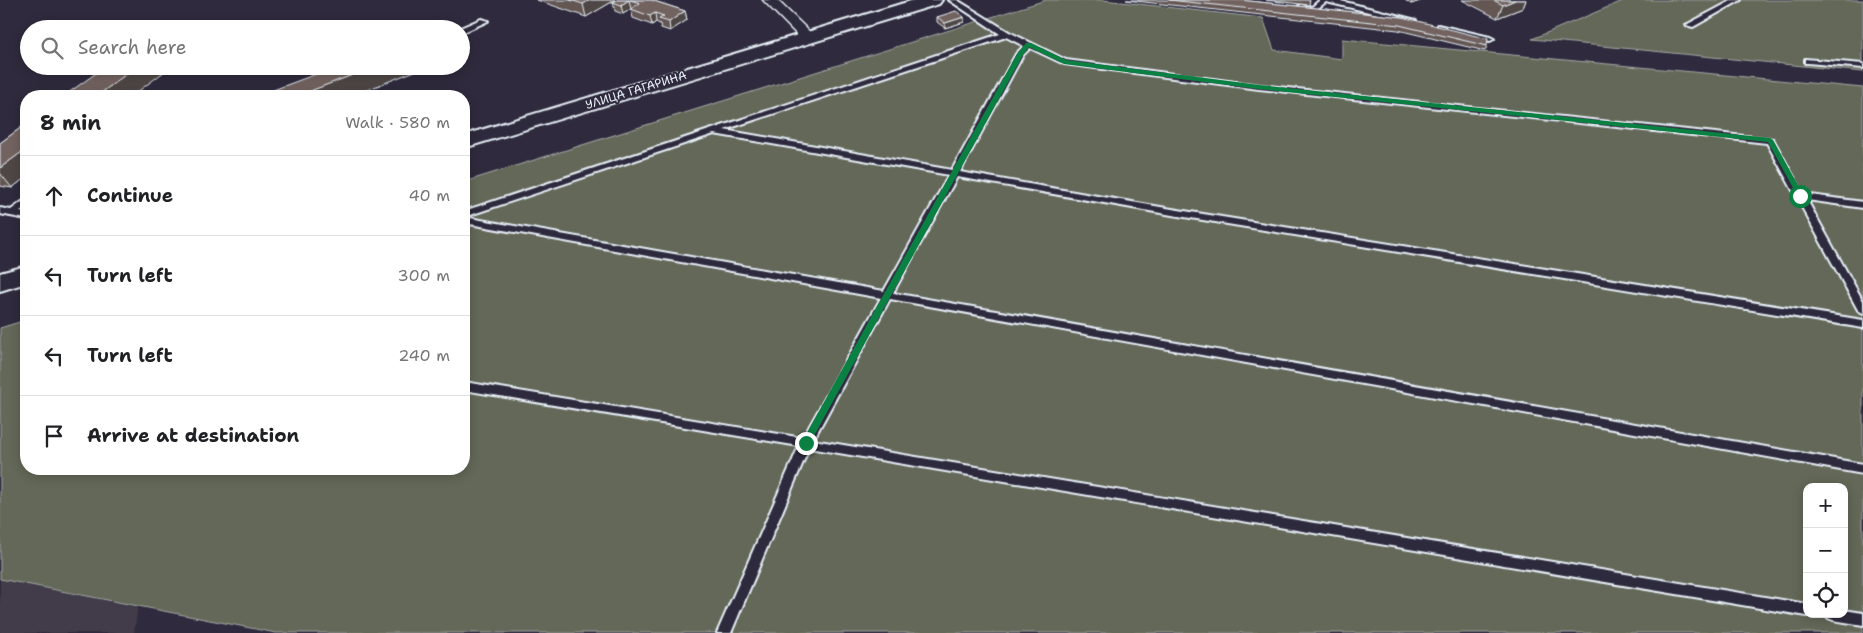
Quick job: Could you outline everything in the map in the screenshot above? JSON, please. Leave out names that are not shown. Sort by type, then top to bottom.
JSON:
[{"type":"street","points":[[770,0],[808,38]]},
{"type":"street","name":"УЛИЦА ГАГАРИНА","points":[[470,140],[928,1]]},
{"type":"street","points":[[0,282],[20,276]]},
{"type":"lane","points":[[952,0],[1006,34],[1064,62],[1259,87],[1770,140],[1863,310]]},
{"type":"lane","points":[[1296,7],[1314,8],[1324,0]]},
{"type":"lane","points":[[1328,0],[1423,23]]},
{"type":"lane","points":[[1690,25],[1738,0]]},
{"type":"lane","points":[[470,26],[484,21]]},
{"type":"lane","points":[[1433,25],[1490,39]]},
{"type":"lane","points":[[470,212],[1006,34]]},
{"type":"lane","points":[[724,633],[806,443],[953,174],[1020,54],[1028,45]]},
{"type":"lane","points":[[1808,61],[1863,66]]},
{"type":"lane","points":[[713,131],[1172,212],[1863,324]]},
{"type":"lane","points":[[1800,196],[1863,205]]},
{"type":"lane","points":[[13,213],[20,207]]},
{"type":"lane","points":[[0,211],[20,215]]},
{"type":"lane","points":[[470,221],[1863,470]]},
{"type":"lane","points":[[470,387],[1803,609]]},
{"type":"lane","points":[[1848,616],[1863,619]]},
{"type":"shaded area","points":[[0,579],[138,607],[134,633],[0,633]]},
{"type":"green space","points":[[1046,0],[1103,0],[1263,18],[1274,50],[1342,59],[1342,39],[1863,88],[1863,633],[276,633],[0,579],[0,328],[20,322],[20,475],[470,475],[470,180]]},
{"type":"green space","points":[[1625,0],[1863,0],[1863,72],[1532,39]]},
{"type":"building","points":[[570,0],[590,0],[583,4]]},
{"type":"building","points":[[629,0],[621,5],[613,2]]},
{"type":"building","points":[[630,0],[651,0],[685,11],[669,22],[659,19],[664,16],[655,13],[650,16],[631,9],[640,3]]},
{"type":"building","points":[[1169,0],[1240,0],[1402,17],[1488,39],[1487,46],[1399,25]]},
{"type":"building","points":[[1493,0],[1515,0],[1503,5]]},
{"type":"building","points":[[956,11],[964,17],[945,23],[937,17]]},
{"type":"building","points":[[93,75],[125,75],[105,90],[72,90]]},
{"type":"building","points":[[314,75],[352,75],[313,90],[273,90]]},
{"type":"building","points":[[20,128],[20,153],[0,168],[0,143]]},
{"type":"route","points":[[806,443],[953,174],[1020,54],[1028,45],[1064,62],[1259,87],[1770,140],[1800,196]]}]
